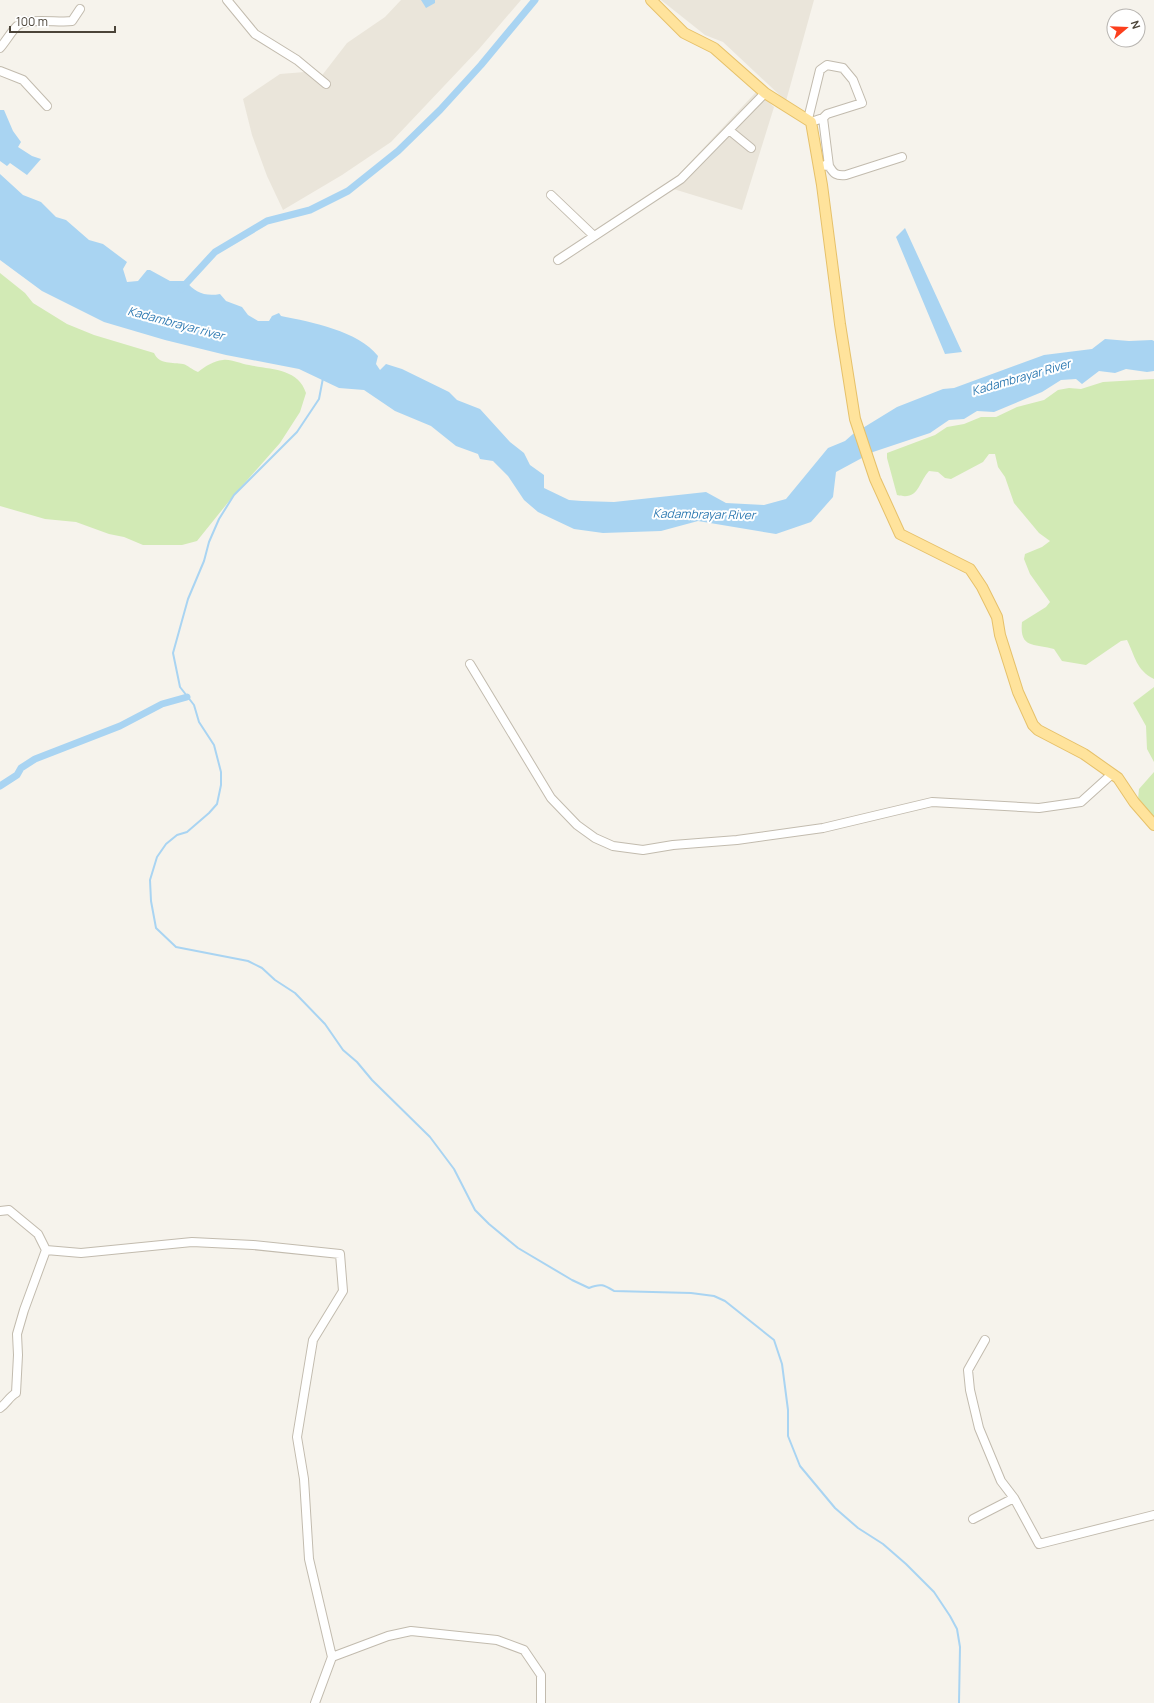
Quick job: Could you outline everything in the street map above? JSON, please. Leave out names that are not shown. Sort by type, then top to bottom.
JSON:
[{"type":"main road","points":[[652,0],[684,33],[714,48],[779,103],[809,120],[818,165],[840,324],[855,418],[875,479],[900,534],[970,569],[992,604],[1018,692],[1033,725],[1038,730],[1084,754],[1118,778],[1134,802],[1154,825]]},
{"type":"street","points":[[227,0],[255,34],[297,60],[326,84]]},
{"type":"street","points":[[0,48],[17,26],[22,22],[41,20],[53,22],[72,21],[80,9]]},
{"type":"street","points":[[827,65],[843,68],[853,80],[862,103],[827,114],[823,118],[809,120],[820,70],[827,65]]},
{"type":"street","points":[[0,71],[23,80],[47,106]]},
{"type":"street","points":[[558,260],[681,179],[766,93]]},
{"type":"street","points":[[823,118],[829,166],[834,174],[846,175],[902,157]]},
{"type":"street","points":[[729,130],[751,148]]},
{"type":"street","points":[[818,165],[829,166]]},
{"type":"street","points":[[551,195],[594,236]]},
{"type":"street","points":[[470,664],[551,798],[577,825],[595,838],[614,846],[643,850],[673,845],[737,840],[823,828],[932,802],[1039,808],[1081,802],[1112,774]]},
{"type":"street","points":[[0,1211],[9,1210],[38,1234],[46,1250],[24,1310],[18,1334],[16,1392],[10,1397],[7,1403],[0,1408]]},
{"type":"street","points":[[46,1250],[81,1253],[192,1242],[252,1245],[340,1254],[343,1291],[313,1340],[297,1437],[304,1479],[309,1559],[332,1656],[315,1703]]},
{"type":"street","points":[[985,1340],[968,1370],[970,1390],[979,1428],[1001,1481],[1014,1498],[1039,1544],[1154,1515]]},
{"type":"street","points":[[974,1518],[1014,1498]]},
{"type":"street","points":[[332,1656],[388,1636],[411,1631],[497,1640],[524,1650],[541,1675],[541,1703]]},
{"type":"shaded area","points":[[401,0],[521,0],[479,49],[391,142],[342,175],[283,210],[267,176],[252,135],[243,99],[280,74],[317,71],[320,78],[347,43],[385,17]]},
{"type":"shaded area","points":[[661,0],[814,0],[786,101],[723,42],[705,35]]},
{"type":"shaded area","points":[[757,91],[774,107],[742,210],[667,187]]},
{"type":"green space","points":[[0,273],[25,293],[33,303],[67,324],[94,335],[154,353],[159,360],[179,363],[198,372],[216,361],[230,360],[275,369],[290,374],[302,385],[306,393],[300,412],[280,443],[234,495],[197,541],[182,545],[143,545],[124,537],[109,534],[76,522],[45,519],[0,506]]},
{"type":"green space","points":[[1154,379],[1154,679],[1140,667],[1127,640],[1121,641],[1086,665],[1062,661],[1054,649],[1030,644],[1023,637],[1022,622],[1046,607],[1050,602],[1030,574],[1024,559],[1025,554],[1042,547],[1050,541],[1039,533],[1014,503],[1005,477],[998,467],[995,454],[989,454],[983,462],[951,479],[945,478],[938,472],[929,471],[914,493],[904,496],[897,495],[887,453],[935,435],[947,427],[964,424],[981,417],[996,417],[1017,407],[1044,400],[1058,390],[1069,388],[1081,389],[1103,382]]},
{"type":"green space","points":[[1154,687],[1154,762],[1147,749],[1146,726],[1133,703]]},
{"type":"green space","points":[[1154,772],[1154,818],[1138,799],[1139,789]]},
{"type":"water","points":[[421,0],[435,0],[435,3],[426,8]]},
{"type":"water","points":[[0,110],[4,110],[13,131],[21,142],[18,147],[32,156],[41,159],[27,175],[10,163],[7,166],[0,161]]},
{"type":"water","points":[[0,174],[23,195],[41,202],[56,217],[66,220],[89,240],[103,244],[127,262],[123,269],[127,282],[138,281],[147,270],[150,270],[170,281],[186,281],[200,293],[209,295],[220,294],[226,301],[242,307],[248,315],[258,321],[269,321],[272,316],[279,313],[281,316],[334,329],[359,340],[369,347],[378,356],[376,364],[380,370],[386,364],[402,369],[449,392],[457,400],[480,409],[510,442],[524,453],[530,465],[544,475],[544,488],[569,500],[614,502],[706,492],[726,503],[764,505],[786,499],[828,448],[845,441],[853,434],[897,407],[943,389],[954,388],[1044,355],[1092,349],[1105,339],[1154,341],[1154,371],[1147,372],[1126,369],[1115,373],[1099,371],[1082,384],[1076,379],[1061,380],[1042,392],[994,412],[977,411],[964,419],[949,420],[930,433],[873,452],[836,472],[833,497],[811,522],[776,534],[698,521],[661,531],[603,533],[574,529],[538,512],[524,500],[508,476],[493,461],[480,459],[478,454],[456,446],[431,426],[395,411],[364,390],[339,388],[299,369],[226,355],[165,340],[104,322],[42,291],[0,260]]},
{"type":"water","points":[[905,228],[962,352],[945,354],[896,237]]},
{"type":"waterway","points":[[181,289],[215,252],[267,221],[310,210],[348,191],[398,151],[440,110],[481,65],[535,0]]},
{"type":"waterway","points":[[323,378],[319,399],[297,432],[234,495],[219,519],[188,599],[173,653],[180,687],[194,705],[199,722],[214,745],[221,772],[221,785],[217,804],[187,832],[177,835],[166,844],[157,857],[150,880],[151,901],[156,928],[176,947],[248,961],[262,968],[275,980],[295,993],[325,1024],[343,1050],[357,1062],[372,1080],[430,1137],[454,1169],[475,1210],[489,1224],[518,1248],[572,1280],[589,1288],[600,1285],[614,1291],[691,1293],[714,1296],[725,1301],[774,1340],[782,1364],[788,1410],[788,1436],[800,1466],[835,1508],[858,1528],[883,1544],[934,1592],[957,1629],[960,1647],[959,1703]]},
{"type":"waterway","points":[[0,786],[17,775],[21,768],[35,759],[120,726],[162,704],[187,697]]},
{"type":"water label","name":"Kadambrayar river","points":[[176,323]]},
{"type":"water label","name":"Kadambrayar River","points":[[1021,377]]},
{"type":"water label","name":"Kadambrayar River","points":[[704,514]]}]
